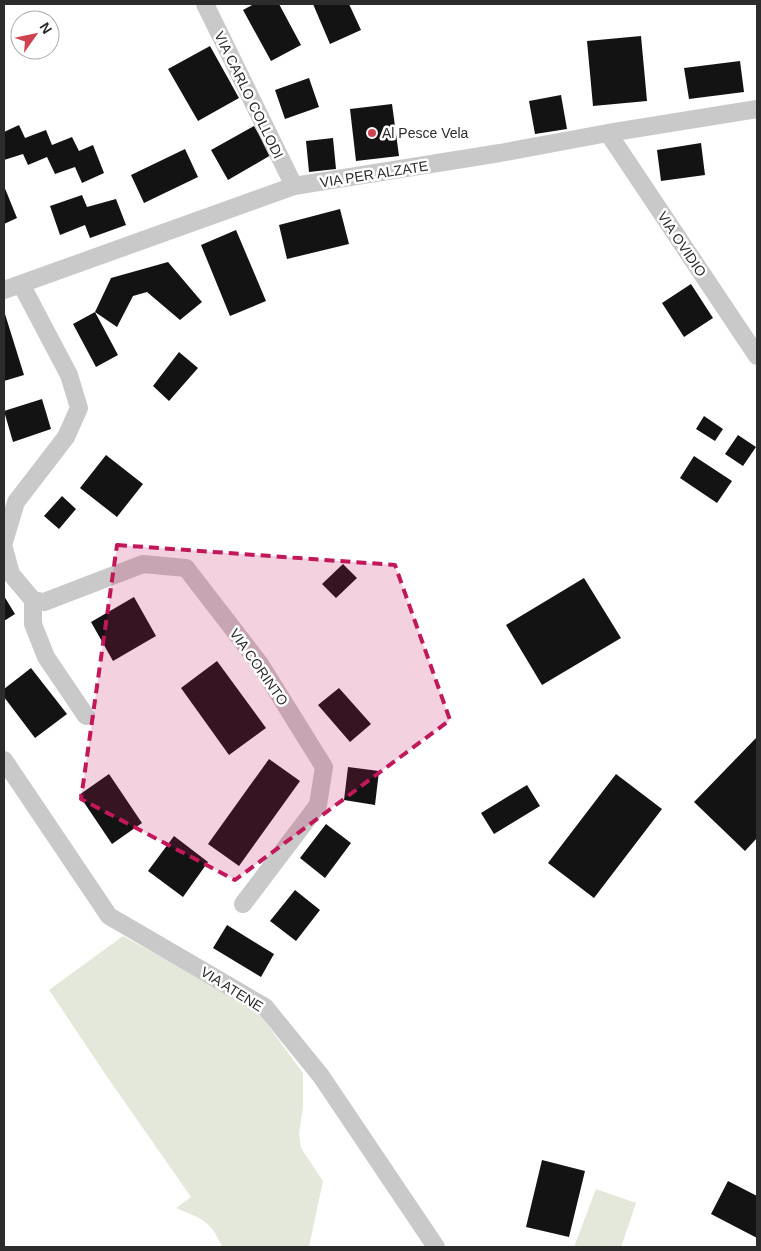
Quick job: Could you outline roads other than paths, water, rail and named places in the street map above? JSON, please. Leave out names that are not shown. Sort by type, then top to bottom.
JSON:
[{"type":"street","name":"VIA CARLO COLLODI","points":[[205,4],[294,186]]},
{"type":"street","name":"VIA PER ALZATE","points":[[4,290],[294,186],[757,109]]},
{"type":"street","name":"VIA OVIDIO","points":[[608,133],[757,356]]},
{"type":"street","points":[[4,542],[16,502],[66,437],[79,408],[69,375],[21,284]]},
{"type":"street","points":[[4,548],[11,574],[33,600],[33,624],[46,657],[86,716]]},
{"type":"street","name":"VIA CORINTO","points":[[33,600],[44,602],[143,564],[186,568],[260,664],[324,767],[318,805],[243,904]]},
{"type":"street","name":"VIA ATENE","points":[[4,760],[109,916],[265,1007],[322,1076],[436,1247]]},
{"type":"place","name":"Al Pesce Vela","points":[[372,133]]}]
